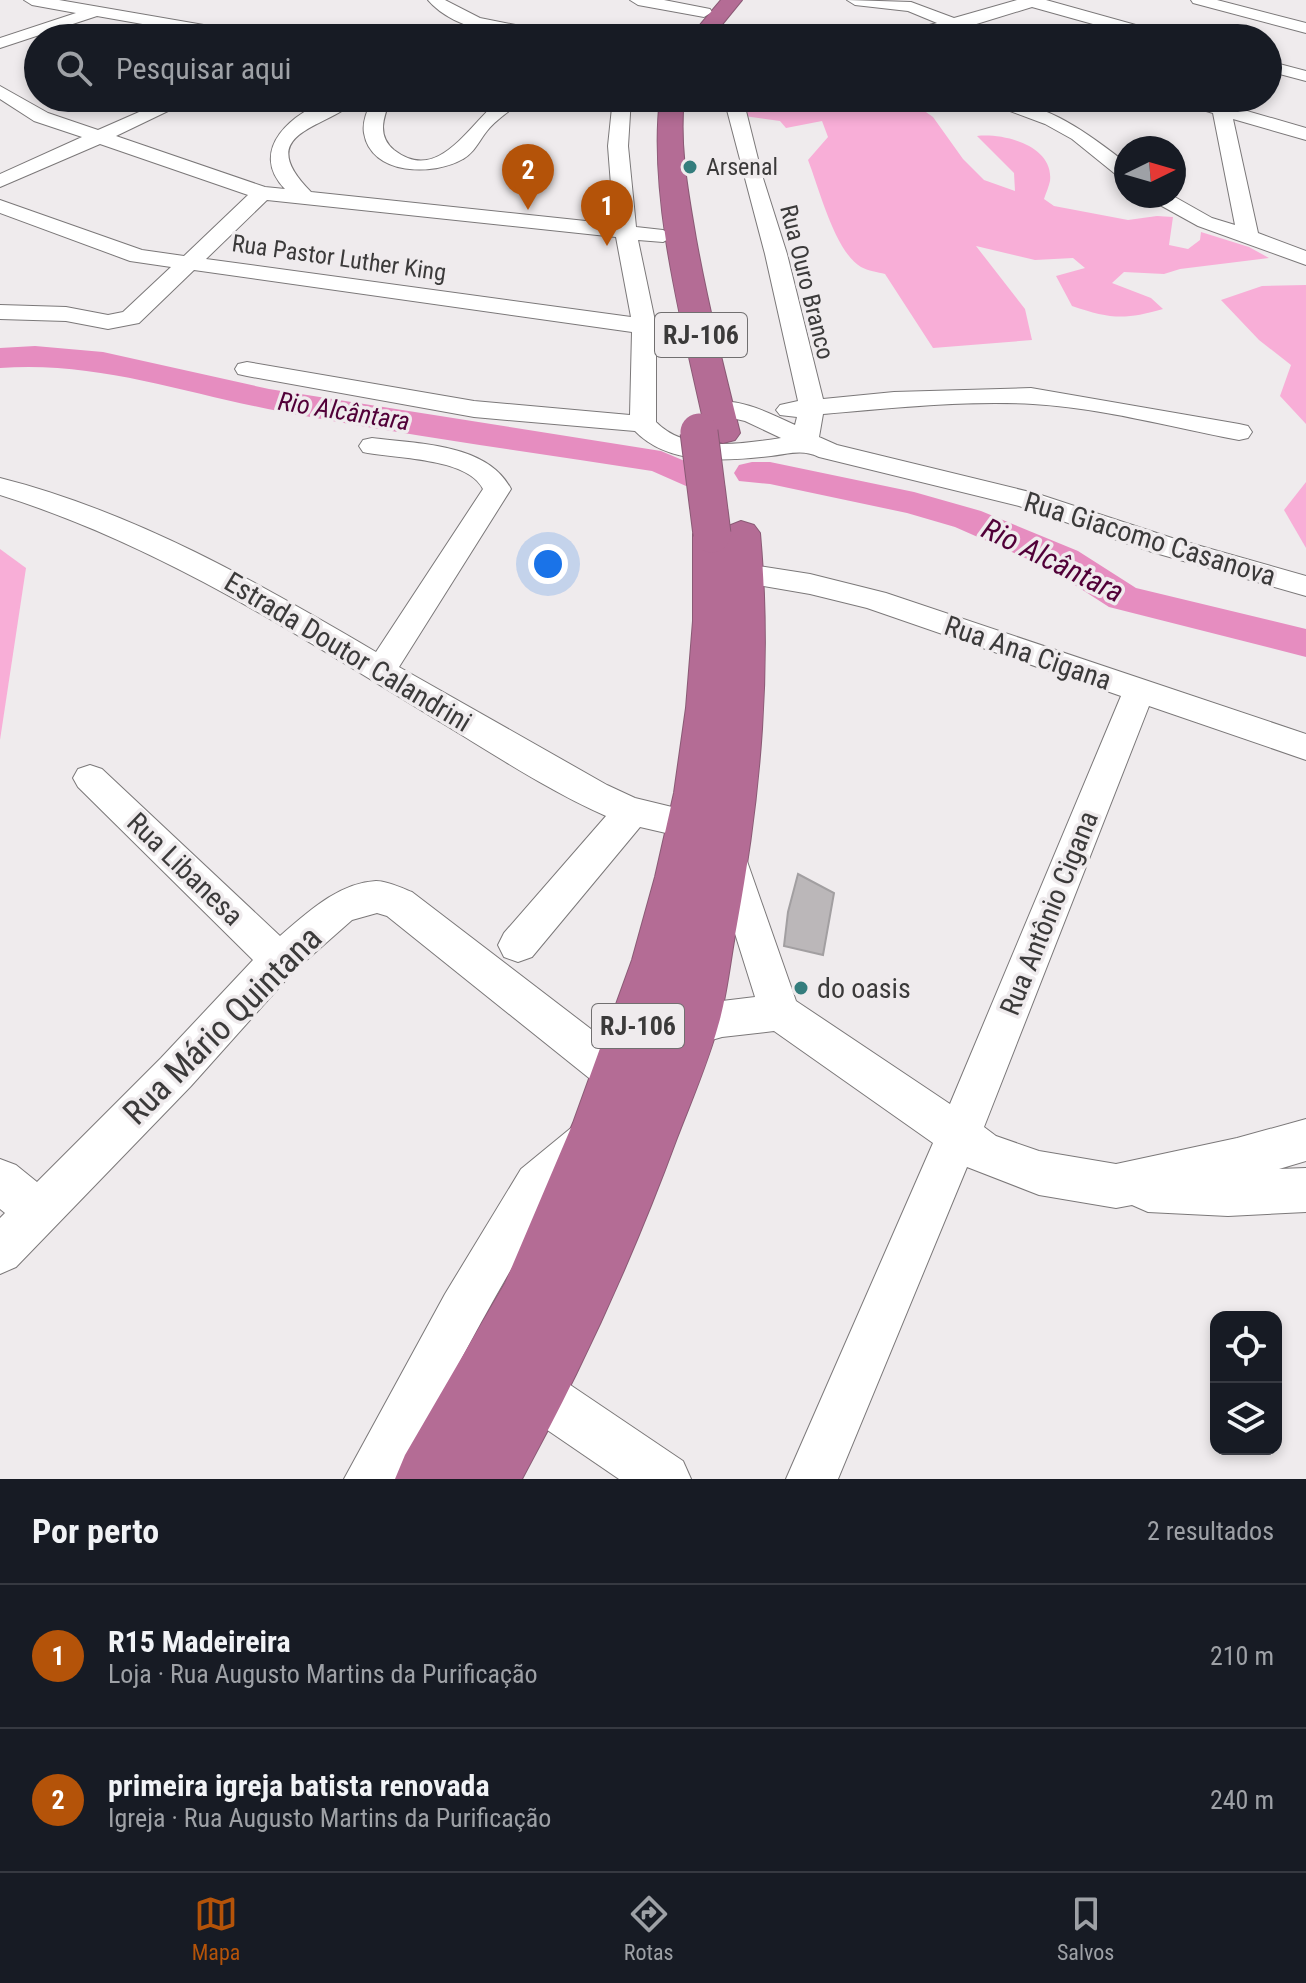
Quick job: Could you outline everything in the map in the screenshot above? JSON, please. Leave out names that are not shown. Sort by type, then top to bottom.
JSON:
[{"type":"highway","points":[[712,24],[732,0]]},
{"type":"highway","points":[[694,24],[710,6]]},
{"type":"highway","name":"RJ-106","points":[[651,112],[648,142],[678,331],[724,422]]},
{"type":"highway","name":"RJ-106","points":[[485,1479],[536,1392],[621,1212],[691,1028],[710,840],[714,640],[733,547],[724,422],[693,304],[671,171],[668,137],[671,112]]},
{"type":"highway","name":"RJ-106","points":[[429,1479],[513,1335],[619,1076],[670,923],[710,840]]},
{"type":"street","points":[[32,0],[176,24]]},
{"type":"street","points":[[436,0],[443,9],[487,24]]},
{"type":"street","points":[[638,0],[710,6]]},
{"type":"street","points":[[855,0],[911,7],[957,24]]},
{"type":"street","points":[[1199,0],[1306,28]]},
{"type":"street","points":[[944,24],[1031,1],[1112,24]]},
{"type":"street","points":[[56,24],[95,11]]},
{"type":"street","points":[[0,43],[24,35]]},
{"type":"street","points":[[1282,70],[1306,76]]},
{"type":"street","points":[[5,96],[24,107]]},
{"type":"street","points":[[32,112],[94,137],[262,193],[663,236]]},
{"type":"street","points":[[0,181],[153,112]]},
{"type":"street","points":[[305,198],[286,182],[277,156],[280,143],[320,112]]},
{"type":"street","points":[[376,112],[373,119],[376,144],[383,155],[398,161],[418,163],[456,156],[469,146],[478,129],[494,112]]},
{"type":"street","points":[[623,112],[626,234],[644,327],[643,424]]},
{"type":"street","name":"Rua Ouro Branco","points":[[737,112],[812,407],[805,442]]},
{"type":"street","points":[[1030,112],[1079,135],[1114,163]]},
{"type":"street","points":[[1222,112],[1247,234]]},
{"type":"street","points":[[1229,112],[1306,134]]},
{"type":"street","points":[[0,312],[32,312],[115,322],[131,318],[262,193]]},
{"type":"street","name":"Rua Pastor Luther King","points":[[0,206],[138,256],[678,331]]},
{"type":"street","points":[[1180,208],[1205,222],[1247,234],[1306,258]]},
{"type":"street","points":[[247,369],[474,409],[643,424],[655,437],[669,444],[690,448],[777,448],[805,442]]},
{"type":"street","points":[[724,422],[812,407],[894,400],[1031,396],[1074,401],[1239,432]]},
{"type":"street","name":"Rua Giacomo Casanova","points":[[724,422],[805,442],[871,464],[1028,500],[1162,545],[1306,586]]},
{"type":"street","points":[[372,446],[474,465],[488,473],[496,482],[497,489],[380,671]]},
{"type":"street","name":"Estrada Doutor Calandrini","points":[[0,486],[54,500],[208,569],[544,767],[632,811],[710,840]]},
{"type":"street","name":"Rua Ana Cigana","points":[[733,547],[810,584],[875,600],[1306,747]]},
{"type":"street","name":"Rua Antônio Cigana","points":[[812,1479],[959,1134],[1139,691]]},
{"type":"street","name":"Rua Libanesa","points":[[90,778],[279,960]]},
{"type":"street","points":[[518,945],[632,811]]},
{"type":"street","points":[[710,840],[780,1012],[982,1152],[1039,1173],[1171,1193],[1306,1190]]},
{"type":"street","name":"Rua Mário Quintana","points":[[0,1251],[176,1072],[279,960],[340,908],[377,897],[399,903],[619,1076]]},
{"type":"street","points":[[691,1028],[722,1019],[780,1012]]},
{"type":"street","points":[[370,1479],[462,1311],[537,1185],[596,1135]]},
{"type":"street","points":[[1116,1186],[1237,1160],[1306,1140]]},
{"type":"street","points":[[0,1181],[38,1211]]},
{"type":"street","points":[[536,1392],[665,1479]]},
{"type":"shaded area","points":[[742,112],[926,112],[984,180],[1015,191],[1014,173],[977,136],[1013,139],[1036,150],[1044,158],[1050,181],[1044,199],[1054,206],[1128,220],[1173,217],[1169,245],[1188,249],[1200,240],[1201,232],[1249,247],[1269,258],[1180,269],[1164,274],[1124,272],[1112,283],[1151,298],[1163,309],[1118,316],[1097,314],[1072,306],[1056,276],[1085,268],[1073,258],[1035,260],[976,246],[1025,309],[1032,340],[933,348],[885,274],[861,267],[843,248],[836,234],[808,160],[828,137],[822,121],[786,128],[780,121],[744,116]]},
{"type":"shaded area","points":[[1306,285],[1306,424],[1280,396],[1291,365],[1259,340],[1221,300],[1262,286]]},
{"type":"shaded area","points":[[1306,482],[1306,548],[1284,510]]},
{"type":"shaded area","points":[[0,549],[26,568],[0,740]]},
{"type":"building","points":[[798,874],[834,893],[823,955],[784,946],[788,912]]},
{"type":"waterway","name":"Rio Alcântara","points":[[0,358],[35,356],[103,361],[269,399],[661,462],[686,475]]},
{"type":"waterway","name":"Rio Alcântara","points":[[752,473],[770,473],[914,503],[968,519],[1064,560],[1123,598],[1306,643]]},
{"type":"place","name":"Arsenal","points":[[690,167]]},
{"type":"place","name":"primeira igreja batista renovada","points":[[528,210]]},
{"type":"place","name":"R15 Madeireira","points":[[607,246]]},
{"type":"place","name":"do oasis","points":[[801,988]]}]
